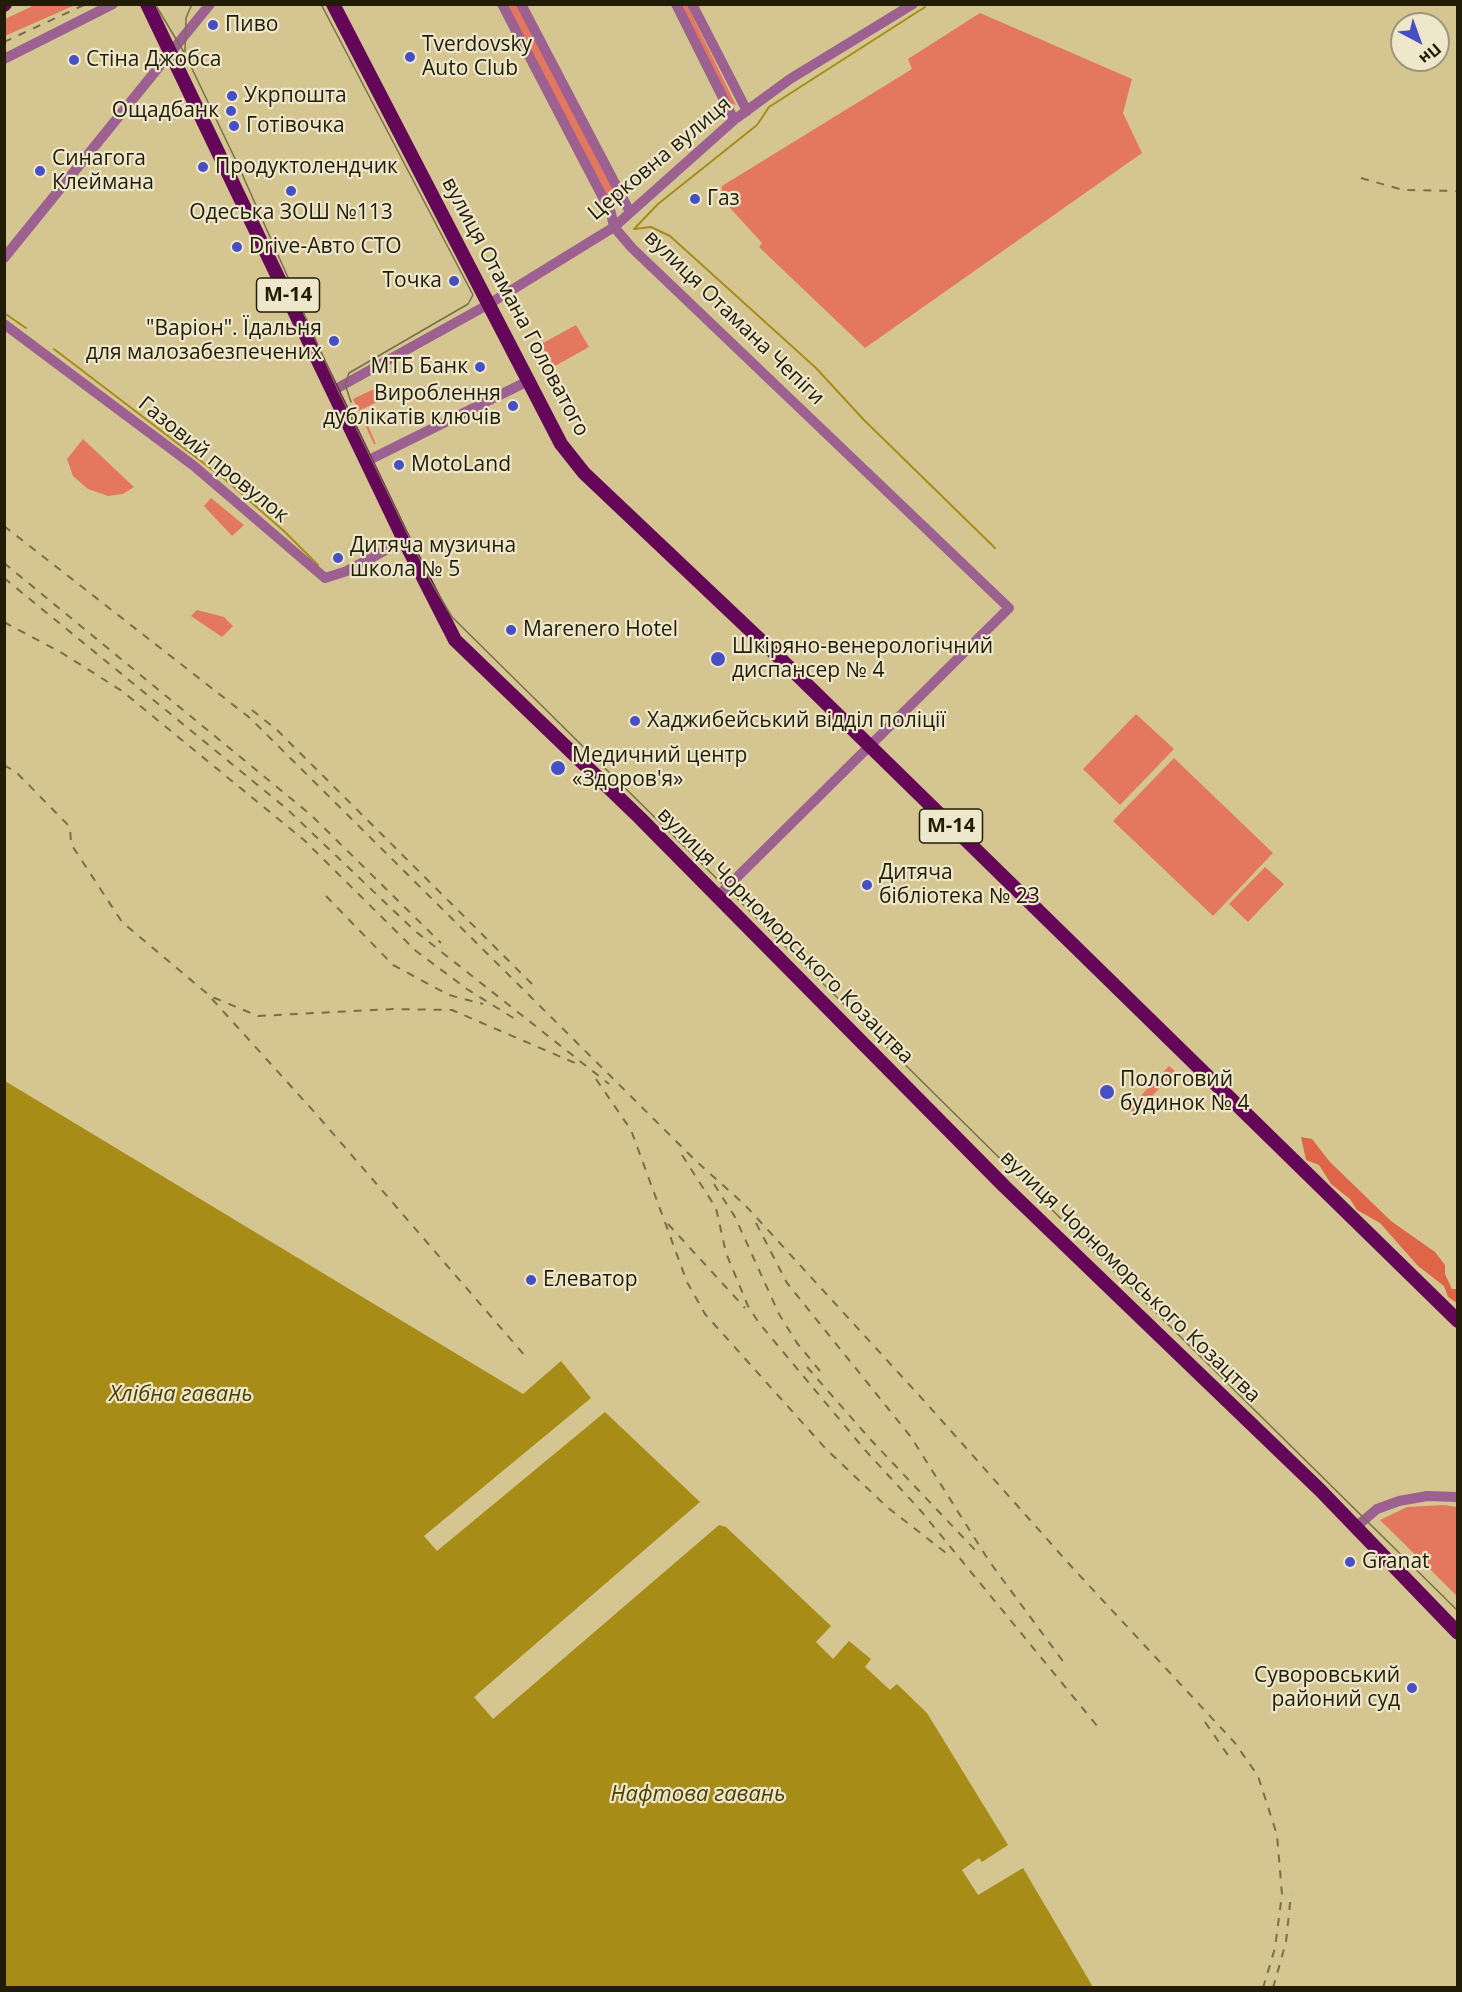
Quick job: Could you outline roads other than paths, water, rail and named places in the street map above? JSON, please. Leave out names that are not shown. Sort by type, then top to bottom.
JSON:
[{"type":"main road","name":"вулиця Чорноморського Козацтва","points":[[147,4],[404,540],[445,623],[462,647],[718,896],[1004,1186],[1357,1526],[1458,1633]]},
{"type":"main road","name":"вулиця Отамана Головатого","points":[[333,4],[530,380],[561,444],[584,473],[871,746],[1458,1321]]},
{"type":"street","points":[[4,59],[113,4]]},
{"type":"street","points":[[4,258],[210,4]]},
{"type":"street","name":"вулиця Отамана Чепіги","points":[[502,4],[610,212],[614,227],[632,248],[1010,608],[871,746]]},
{"type":"street","name":"вулиця Отамана Чепіги","points":[[521,4],[630,212]]},
{"type":"street","points":[[676,4],[734,120]]},
{"type":"street","points":[[692,4],[747,111]]},
{"type":"street","name":"Церковна вулиця","points":[[334,390],[489,304],[614,227],[734,120],[790,79],[913,4]]},
{"type":"street","name":"Газовий провулок","points":[[4,324],[194,466],[325,578],[347,571],[404,540]]},
{"type":"street","points":[[367,461],[530,380]]},
{"type":"street","points":[[718,896],[871,746]]},
{"type":"street","points":[[1357,1526],[1377,1509],[1399,1501],[1427,1496],[1458,1497]]},
{"type":"water","points":[[5,1081],[523,1394],[561,1361],[591,1398],[424,1536],[437,1551],[605,1412],[700,1502],[474,1697],[493,1719],[719,1525],[726,1527],[831,1626],[816,1642],[833,1659],[849,1641],[871,1659],[865,1667],[890,1690],[897,1684],[927,1713],[1008,1845],[982,1862],[979,1858],[962,1870],[978,1895],[1023,1868],[1093,1987],[5,1987]]},
{"type":"waterway","points":[[925,7],[769,107],[757,125],[658,204],[634,229],[651,227],[670,236],[816,368],[863,419],[995,548]]},
{"type":"waterway","points":[[4,313],[26,328]]},
{"type":"waterway","points":[[54,349],[227,481],[285,532],[318,565]]},
{"type":"tram line","points":[[155,4],[185,54],[239,167],[337,388],[430,580],[452,617],[1458,1611]]},
{"type":"tram line","points":[[185,51],[186,18],[192,4]]},
{"type":"tram line","points":[[321,4],[473,295],[468,304],[349,373],[345,384],[351,402]]},
{"type":"railway","points":[[4,42],[86,4]]},
{"type":"railway","points":[[1361,178],[1403,190],[1458,191]]},
{"type":"railway","points":[[4,526],[250,718],[696,1161],[745,1205],[1070,1565],[1235,1743],[1258,1776],[1277,1835],[1282,1894],[1275,1948],[1263,1988]]},
{"type":"railway","points":[[4,563],[311,815],[441,943]]},
{"type":"railway","points":[[4,578],[287,809],[415,931],[609,1084]]},
{"type":"railway","points":[[4,622],[62,653],[122,691],[304,840],[416,951],[467,989],[515,1019]]},
{"type":"railway","points":[[252,710],[277,730],[535,987]]},
{"type":"railway","points":[[4,765],[16,772],[70,827],[71,844],[122,922],[210,996],[258,1016],[393,1009],[452,1010],[575,1063]]},
{"type":"railway","points":[[326,896],[393,965],[449,995],[483,1004]]},
{"type":"railway","points":[[212,999],[317,1115],[526,1357]]},
{"type":"railway","points":[[596,1079],[631,1130],[687,1282],[705,1314],[826,1449],[887,1507],[950,1556]]},
{"type":"railway","points":[[682,1155],[716,1208],[726,1253],[748,1306],[759,1323],[865,1450],[921,1511],[1098,1727]]},
{"type":"railway","points":[[714,1184],[735,1217],[779,1314],[797,1343],[820,1371]]},
{"type":"railway","points":[[756,1223],[787,1283],[911,1437],[989,1561],[1065,1664]]},
{"type":"railway","points":[[668,1224],[745,1308]]},
{"type":"railway","points":[[807,1367],[870,1439],[976,1551]]},
{"type":"railway","points":[[1205,1722],[1232,1761]]},
{"type":"railway","points":[[1273,1988],[1286,1942],[1291,1894]]},
{"type":"place","name":"Пиво","points":[[213,25]]},
{"type":"place","name":"Tverdovsky Auto Club","points":[[410,57]]},
{"type":"place","name":"Стіна Джобса","points":[[74,60]]},
{"type":"place","name":"Укрпошта","points":[[232,96]]},
{"type":"place","name":"Ощадбанк","points":[[231,111]]},
{"type":"place","name":"Готівочка","points":[[234,126]]},
{"type":"place","name":"Продуктолендчик","points":[[203,167]]},
{"type":"place","name":"Синагога Клеймана","points":[[40,171]]},
{"type":"place","name":"Одеська ЗОШ №113","points":[[291,191]]},
{"type":"place","name":"Газ","points":[[695,199]]},
{"type":"place","name":"Drive-Авто СТО","points":[[237,247]]},
{"type":"place","name":"Точка","points":[[454,281]]},
{"type":"place","name":"\"Варіон\". Їдальня для малозабезпечених","points":[[334,341]]},
{"type":"place","name":"МТБ Банк","points":[[480,367]]},
{"type":"place","name":"Вироблення дублікатів ключів","points":[[513,406]]},
{"type":"place","name":"MotoLand","points":[[399,465]]},
{"type":"place","name":"Дитяча музична школа № 5","points":[[338,558]]},
{"type":"place","name":"Marenero Hotel","points":[[511,630]]},
{"type":"place","name":"Шкіряно-венерологічний диспансер № 4","points":[[718,659]]},
{"type":"place","name":"Хаджибейський відділ поліції","points":[[635,721]]},
{"type":"place","name":"Медичний центр «Здоров'я»","points":[[558,768]]},
{"type":"place","name":"Дитяча бібліотека № 23","points":[[867,885]]},
{"type":"place","name":"Пологовий будинок № 4","points":[[1107,1092]]},
{"type":"place","name":"Елеватор","points":[[531,1280]]},
{"type":"place","name":"Granat","points":[[1350,1562]]},
{"type":"place","name":"Суворовський районий суд","points":[[1412,1688]]},
{"type":"water label","name":"Хлібна гавань","points":[[181,1395]]},
{"type":"water label","name":"Нафтова гавань","points":[[698,1795]]}]
